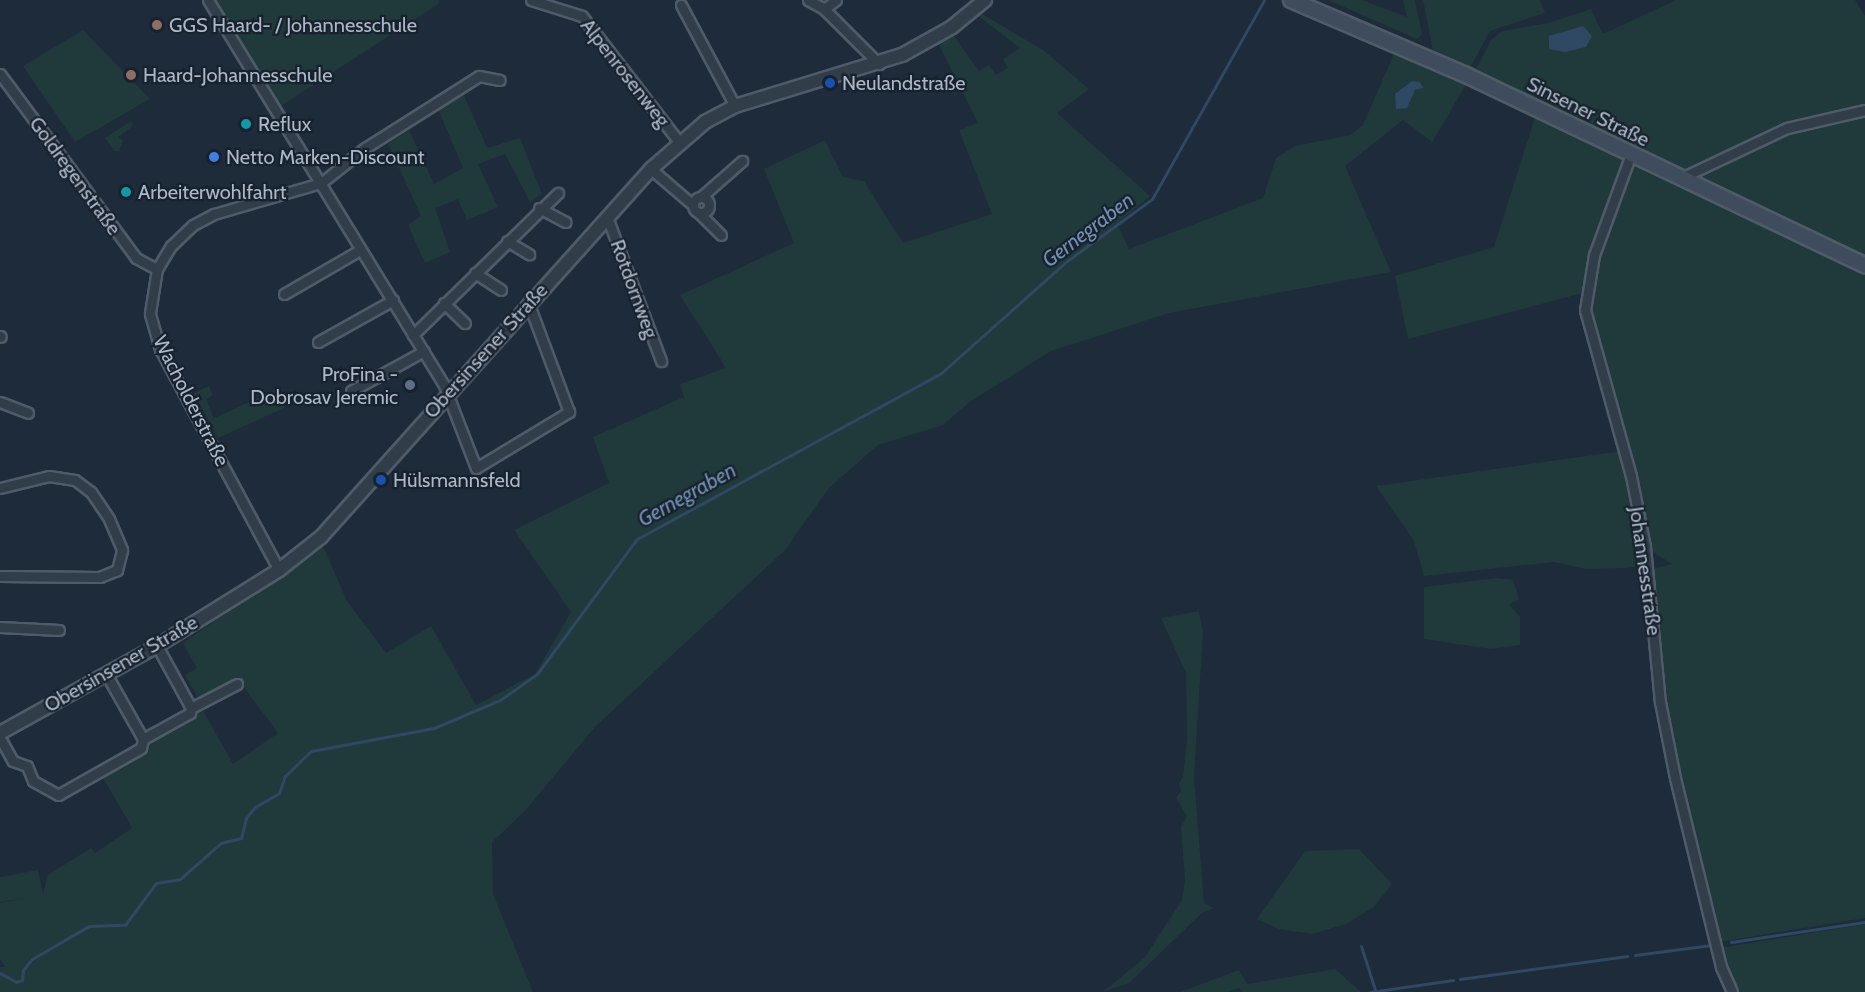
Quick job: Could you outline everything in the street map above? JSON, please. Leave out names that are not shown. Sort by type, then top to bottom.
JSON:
[{"type":"main road","name":"Sinsener Straße","points":[[1291,0],[1468,76],[1865,265]]},
{"type":"street","points":[[208,0],[424,351],[448,393],[476,468],[569,412],[528,302]]},
{"type":"street","name":"Alpenrosenweg","points":[[531,0],[582,16],[679,142]]},
{"type":"street","points":[[808,0],[824,9],[879,64]]},
{"type":"street","points":[[824,9],[836,0]]},
{"type":"street","name":"Obersinsener Straße","points":[[0,733],[157,646],[279,570],[321,537],[528,302],[651,169],[679,142],[705,122],[735,106],[879,64],[920,46],[985,0]]},
{"type":"street","points":[[681,4],[735,106]]},
{"type":"street","name":"Goldregenstraße","points":[[0,74],[136,258],[157,269]]},
{"type":"street","points":[[321,183],[365,148],[479,76],[500,80]]},
{"type":"street","points":[[1681,178],[1787,128],[1865,111]]},
{"type":"street","name":"Johannesstraße","points":[[1630,154],[1594,255],[1586,310],[1631,476],[1646,547],[1660,702],[1675,778],[1721,967],[1732,992]]},
{"type":"street","points":[[696,209],[701,197],[742,161]]},
{"type":"street","points":[[651,169],[721,235]]},
{"type":"street","name":"Wacholderstraße","points":[[279,570],[160,349],[150,313],[157,269],[171,246],[193,225],[214,214],[321,183]]},
{"type":"street","points":[[413,335],[540,207],[558,193]]},
{"type":"street","points":[[696,209],[706,212],[709,205],[701,197]]},
{"type":"street","points":[[540,207],[565,222]]},
{"type":"street","name":"Rotdornweg","points":[[607,217],[661,361]]},
{"type":"street","points":[[507,241],[529,254]]},
{"type":"street","points":[[284,294],[360,250]]},
{"type":"street","points":[[475,273],[501,290]]},
{"type":"street","points":[[318,342],[393,300]]},
{"type":"street","points":[[444,303],[465,323]]},
{"type":"street","points":[[351,391],[424,351]]},
{"type":"street","points":[[0,402],[28,413]]},
{"type":"street","points":[[0,488],[49,476],[75,480],[97,501],[122,550],[117,570],[100,577],[0,576]]},
{"type":"street","points":[[0,627],[59,630]]},
{"type":"street","points":[[157,646],[191,708]]},
{"type":"street","points":[[0,738],[13,761],[27,766],[33,781],[58,795],[141,748],[143,740],[106,674]]},
{"type":"street","points":[[143,740],[190,713],[191,708],[237,684]]},
{"type":"green space","points":[[210,0],[439,0],[438,4],[278,108]]},
{"type":"green space","points":[[1328,0],[1362,0],[1407,17],[1403,0],[1415,0],[1422,34],[1417,39]]},
{"type":"green space","points":[[1423,0],[1540,0],[1545,13],[1490,31],[1470,68],[1433,51]]},
{"type":"green space","points":[[1676,0],[1855,0],[1865,16],[1865,107],[1831,114],[1684,173],[1475,71],[1491,40],[1502,31],[1548,23],[1591,9],[1603,34]]},
{"type":"green space","points":[[979,12],[1043,50],[1089,89],[1057,113],[1150,196],[1117,224],[1129,249],[1263,198],[1276,158],[1295,146],[1350,135],[1363,125],[1396,49],[1469,80],[1432,142],[1403,120],[1345,166],[1391,272],[1169,313],[1051,351],[971,401],[943,425],[878,445],[829,488],[785,550],[595,727],[524,812],[492,842],[493,894],[533,992],[0,992],[0,967],[5,967],[0,959],[0,903],[27,898],[0,902],[0,877],[38,870],[43,894],[48,875],[91,848],[95,853],[132,828],[102,776],[149,749],[152,739],[203,711],[233,764],[278,733],[237,678],[199,699],[185,675],[197,668],[183,643],[323,546],[347,601],[386,653],[431,626],[476,705],[535,674],[571,612],[514,530],[609,483],[593,437],[684,397],[680,384],[726,368],[680,295],[794,243],[764,169],[825,140],[843,177],[864,181],[903,243],[992,214],[959,130],[978,123],[940,47],[940,39],[951,32],[979,71],[989,65],[996,75],[1008,68],[1003,59],[1020,48],[976,14]]},
{"type":"green space","points":[[83,30],[150,99],[75,142],[23,66]]},
{"type":"green space","points":[[463,93],[487,148],[520,138],[542,194],[530,202],[505,154],[478,164],[498,207],[467,220],[458,199],[435,208],[450,252],[425,263],[408,225],[421,216],[388,144],[409,130],[434,184],[463,168],[438,109]]},
{"type":"green space","points":[[1865,113],[1865,256],[1696,175],[1788,130]]},
{"type":"green space","points":[[1536,114],[1627,156],[1583,293],[1408,339],[1395,276],[1494,247]]},
{"type":"green space","points":[[131,121],[133,126],[118,137],[123,141],[119,151],[114,151],[105,138]]},
{"type":"green space","points":[[1634,161],[1865,272],[1865,918],[1719,942],[1660,703],[1648,570],[1672,564],[1645,547],[1585,294],[1625,169]]},
{"type":"green space","points":[[209,386],[213,395],[206,399],[214,418],[278,389],[286,407],[218,438],[194,393]]},
{"type":"green space","points":[[1621,451],[1646,565],[1586,569],[1554,562],[1424,576],[1414,541],[1376,486]]},
{"type":"green space","points":[[1497,578],[1513,580],[1518,600],[1509,604],[1520,617],[1520,645],[1491,649],[1424,639],[1424,587]]},
{"type":"green space","points":[[1199,611],[1203,632],[1194,777],[1204,903],[1214,908],[1202,913],[1129,983],[1103,992],[1145,957],[1182,900],[1185,880],[1181,827],[1187,816],[1176,798],[1181,791],[1179,783],[1183,777],[1187,738],[1186,673],[1161,618]]},
{"type":"green space","points":[[1359,849],[1392,884],[1374,907],[1346,924],[1312,934],[1279,929],[1257,919],[1305,851]]},
{"type":"green space","points":[[1865,924],[1865,992],[1735,992],[1720,948]]},
{"type":"green space","points":[[1335,969],[1361,992],[1241,992],[1239,988],[1228,992],[1180,992],[1239,970],[1247,984]]},
{"type":"water","points":[[1583,26],[1592,36],[1586,47],[1565,52],[1549,49],[1549,36]]},
{"type":"water","points":[[1412,81],[1420,82],[1423,88],[1415,90],[1407,108],[1396,109],[1395,94]]},
{"type":"waterway","name":"Gernegraben","points":[[0,973],[16,982],[22,980],[23,970],[32,959],[89,926],[125,925],[156,883],[180,879],[221,843],[241,838],[246,818],[255,807],[279,793],[285,776],[311,751],[434,728],[500,700],[537,674],[637,539],[940,374],[1067,261],[1152,199],[1264,0]]},
{"type":"waterway","points":[[1731,942],[1865,922]]},
{"type":"waterway","points":[[1635,955],[1711,945]]},
{"type":"waterway","points":[[1361,946],[1375,990]]},
{"type":"waterway","points":[[1460,979],[1627,956]]},
{"type":"waterway","points":[[1370,992],[1453,980]]},
{"type":"place","name":"GGS Haard- / Johannesschule","points":[[157,25]]},
{"type":"place","name":"Haard-Johannesschule","points":[[131,75]]},
{"type":"place","name":"Neulandstraße","points":[[830,83]]},
{"type":"place","name":"Reflux","points":[[246,124]]},
{"type":"place","name":"Netto Marken-Discount","points":[[214,157]]},
{"type":"place","name":"Arbeiterwohlfahrt","points":[[126,192]]},
{"type":"place","name":"ProFina - Dobrosav Jeremic","points":[[410,385]]},
{"type":"place","name":"Hülsmannsfeld","points":[[381,480]]}]
